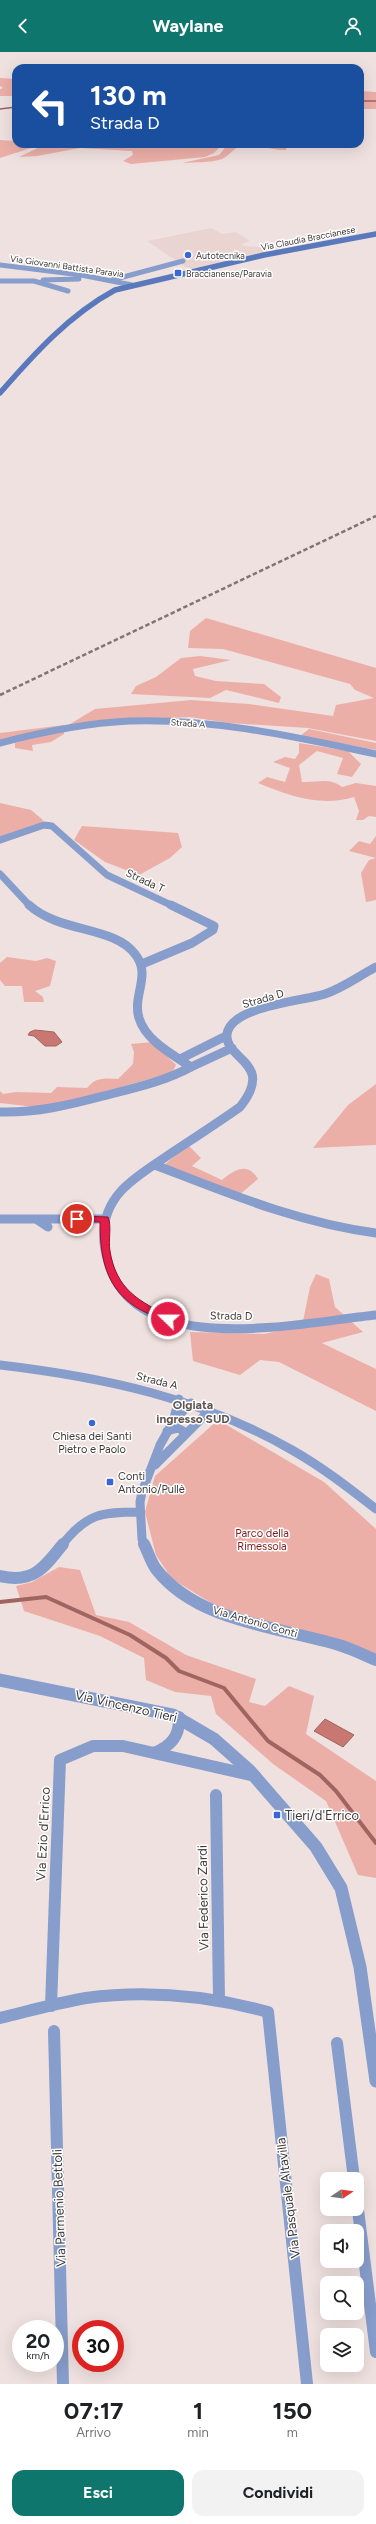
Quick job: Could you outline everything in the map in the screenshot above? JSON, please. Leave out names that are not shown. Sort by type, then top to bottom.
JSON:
[{"type":"main road","name":"Via Claudia Braccianese","points":[[0,393],[83,308],[108,293],[132,284],[376,234]]},
{"type":"street","points":[[112,280],[183,261]]},
{"type":"street","name":"Via Giovanni Battista Paravia","points":[[0,265],[90,276],[132,284]]},
{"type":"street","points":[[0,281],[76,280],[90,276]]},
{"type":"street","points":[[28,280],[68,290]]},
{"type":"street","name":"Strada A","points":[[0,743],[90,725],[166,721],[237,728],[376,754]]},
{"type":"street","name":"Strada T","points":[[0,840],[44,825],[52,826],[107,874],[214,926],[213,930],[195,942],[142,964]]},
{"type":"street","points":[[0,874],[26,902],[42,916],[64,926],[117,941],[134,951],[142,964],[144,979],[135,1006],[138,1018],[149,1036],[190,1067]]},
{"type":"street","name":"Strada D","points":[[376,967],[323,995],[266,1008],[245,1016],[230,1026],[226,1036],[232,1048],[248,1065],[253,1076],[253,1088],[248,1099],[155,1164],[118,1193],[108,1207],[105,1219],[105,1250],[110,1270],[117,1284],[138,1306],[168,1319],[200,1327],[251,1329],[376,1315]]},
{"type":"street","points":[[180,1059],[226,1036]]},
{"type":"street","points":[[0,1112],[23,1113],[56,1109],[157,1083],[232,1048]]},
{"type":"street","points":[[155,1164],[301,1220],[351,1231],[376,1233]]},
{"type":"street","points":[[0,1218],[105,1219]]},
{"type":"street","points":[[36,1219],[48,1227]]},
{"type":"street","name":"Strada A","points":[[0,1365],[73,1375],[148,1390],[210,1410],[289,1447],[342,1481],[376,1509]]},
{"type":"street","points":[[153,1468],[153,1453],[174,1420],[174,1408],[186,1401]]},
{"type":"street","points":[[153,1468],[210,1410]]},
{"type":"street","points":[[167,1431],[178,1428],[183,1431],[184,1436]]},
{"type":"street","name":"Via Antonio Conti","points":[[153,1468],[143,1484],[139,1512],[140,1534],[150,1559],[163,1576],[190,1599],[226,1616],[340,1646],[376,1660]]},
{"type":"street","points":[[0,1576],[10,1580],[34,1575],[44,1568],[79,1525],[91,1517],[106,1513],[139,1512]]},
{"type":"street","name":"Via Vincenzo Tieri","points":[[0,1680],[178,1717],[222,1744],[255,1776],[321,1854],[336,1878],[344,1896],[362,1969],[376,2081]]},
{"type":"street","points":[[154,1753],[176,1740],[180,1730],[178,1717]]},
{"type":"street","name":"Via Ezio d'Errico","points":[[50,2006],[60,1760],[93,1746],[123,1746],[255,1776]]},
{"type":"street","name":"Via Federico Zardi","points":[[216,1795],[219,2000]]},
{"type":"street","points":[[0,2018],[50,2006],[98,1997],[166,1997],[219,2000]]},
{"type":"street","name":"Via Pasquale Altavilla","points":[[219,2000],[268,2012],[307,2384]]},
{"type":"street","name":"Via Parmenio Bettoli","points":[[54,2031],[63,2384]]},
{"type":"street","points":[[337,2043],[353,2172]]},
{"type":"street","points":[[359,2216],[374,2316],[376,2352]]},
{"type":"shaded area","points":[[211,228],[222,234],[236,232],[250,241],[242,244],[244,246],[260,247],[267,254],[190,270],[147,241]]},
{"type":"shaded area","points":[[35,1030],[54,1032],[62,1042],[56,1046],[45,1046],[34,1036],[28,1035],[30,1032]]},
{"type":"shaded area","points":[[325,1719],[354,1735],[343,1747],[314,1731]]},
{"type":"green space","points":[[0,78],[12,79],[12,96],[0,96],[0,89],[3,88],[0,86]]},
{"type":"green space","points":[[364,91],[376,92],[376,109],[364,109]]},
{"type":"green space","points":[[0,140],[12,141],[12,148],[31,148],[0,158]]},
{"type":"green space","points":[[38,148],[80,148],[37,156],[19,157]]},
{"type":"green space","points":[[80,148],[219,148],[214,153],[205,157],[131,164],[123,161],[133,155],[132,151]]},
{"type":"green space","points":[[225,148],[237,148],[222,159],[207,162],[182,163],[219,155]]},
{"type":"green space","points":[[267,148],[287,148],[286,150]]},
{"type":"green space","points":[[206,618],[376,668],[376,741],[308,728],[229,723],[190,717],[70,724],[95,709],[191,700],[249,704],[333,716],[336,705],[374,698],[355,690],[350,684],[223,649],[188,648],[190,631]]},
{"type":"green space","points":[[200,656],[231,660],[193,669],[195,676],[216,681],[264,684],[281,697],[279,703],[226,690],[210,698],[131,694],[136,686],[156,677],[181,658]]},
{"type":"green space","points":[[64,725],[64,734],[51,742],[32,745],[33,751],[15,748],[15,743],[38,735],[0,741],[0,733]]},
{"type":"green space","points":[[309,729],[376,743],[376,750],[300,736]]},
{"type":"green space","points":[[299,743],[348,751],[361,764],[352,777],[337,774],[343,758],[317,751],[299,765],[302,782],[328,781],[342,787],[356,783],[376,786],[376,817],[369,816],[363,820],[356,820],[359,811],[354,797],[329,801],[305,799],[258,783],[267,777],[285,782],[290,768],[273,762],[285,757],[295,759],[299,753]]},
{"type":"green space","points":[[0,803],[31,810],[43,820],[41,829],[0,844]]},
{"type":"green space","points":[[82,826],[178,833],[182,847],[170,858],[139,875],[105,862],[74,840]]},
{"type":"green space","points":[[376,836],[376,858],[349,851],[359,841],[370,844]]},
{"type":"green space","points":[[376,858],[376,900],[366,902],[361,873],[369,860]]},
{"type":"green space","points":[[7,957],[36,961],[47,958],[56,961],[50,986],[35,991],[43,997],[44,1002],[24,1002],[22,986],[5,986],[0,980],[0,963]]},
{"type":"green space","points":[[153,1042],[176,1065],[172,1073],[44,1108],[0,1103],[0,1091],[3,1094],[16,1092],[51,1093],[57,1087],[87,1088],[90,1084],[97,1080],[109,1078],[118,1079],[133,1064],[134,1052],[131,1044]]},
{"type":"green space","points":[[376,1084],[376,1145],[313,1148],[348,1105]]},
{"type":"green space","points":[[188,1145],[201,1158],[192,1166],[222,1180],[236,1170],[241,1169],[250,1170],[258,1179],[239,1195],[164,1165]]},
{"type":"green space","points":[[316,1274],[329,1279],[335,1307],[363,1332],[322,1343],[376,1369],[376,1411],[279,1362],[260,1360],[240,1375],[193,1361],[190,1332],[264,1334],[302,1326],[310,1287]]},
{"type":"green space","name":"Parco della Rimessola","points":[[218,1420],[324,1482],[376,1529],[376,1656],[231,1615],[172,1579],[156,1555],[145,1512],[155,1476]]},
{"type":"green space","points":[[59,1567],[80,1570],[96,1615],[129,1622],[186,1655],[256,1679],[249,1702],[265,1706],[289,1686],[314,1696],[306,1734],[376,1781],[376,1878],[358,1875],[326,1801],[273,1764],[216,1714],[211,1696],[175,1692],[146,1680],[144,1658],[100,1636],[24,1611],[16,1586],[32,1582]]},
{"type":"waterway","points":[[364,101],[376,101]]},
{"type":"waterway","points":[[0,109],[12,108]]},
{"type":"waterway","points":[[0,1602],[46,1597],[130,1635],[166,1658],[179,1671],[224,1688],[268,1741],[320,1775],[336,1791],[376,1843]]},
{"type":"railway","points":[[0,695],[376,516]]},
{"type":"place","name":"Autotecnika","points":[[188,255]]},
{"type":"place","name":"Braccianense/Paravia","points":[[178,273]]},
{"type":"place","name":"Chiesa dei Santi Pietro e Paolo","points":[[92,1423]]},
{"type":"place","name":"Conti Antonio/Pullè","points":[[110,1482]]},
{"type":"place","name":"Tieri/d'Errico","points":[[277,1815]]},
{"type":"district","name":"Olgiata ingresso SUD","points":[[193,1412]]},
{"type":"route","points":[[77,1219],[105,1219],[103,1239],[105,1250],[110,1270],[117,1284],[138,1306],[168,1319]]}]
